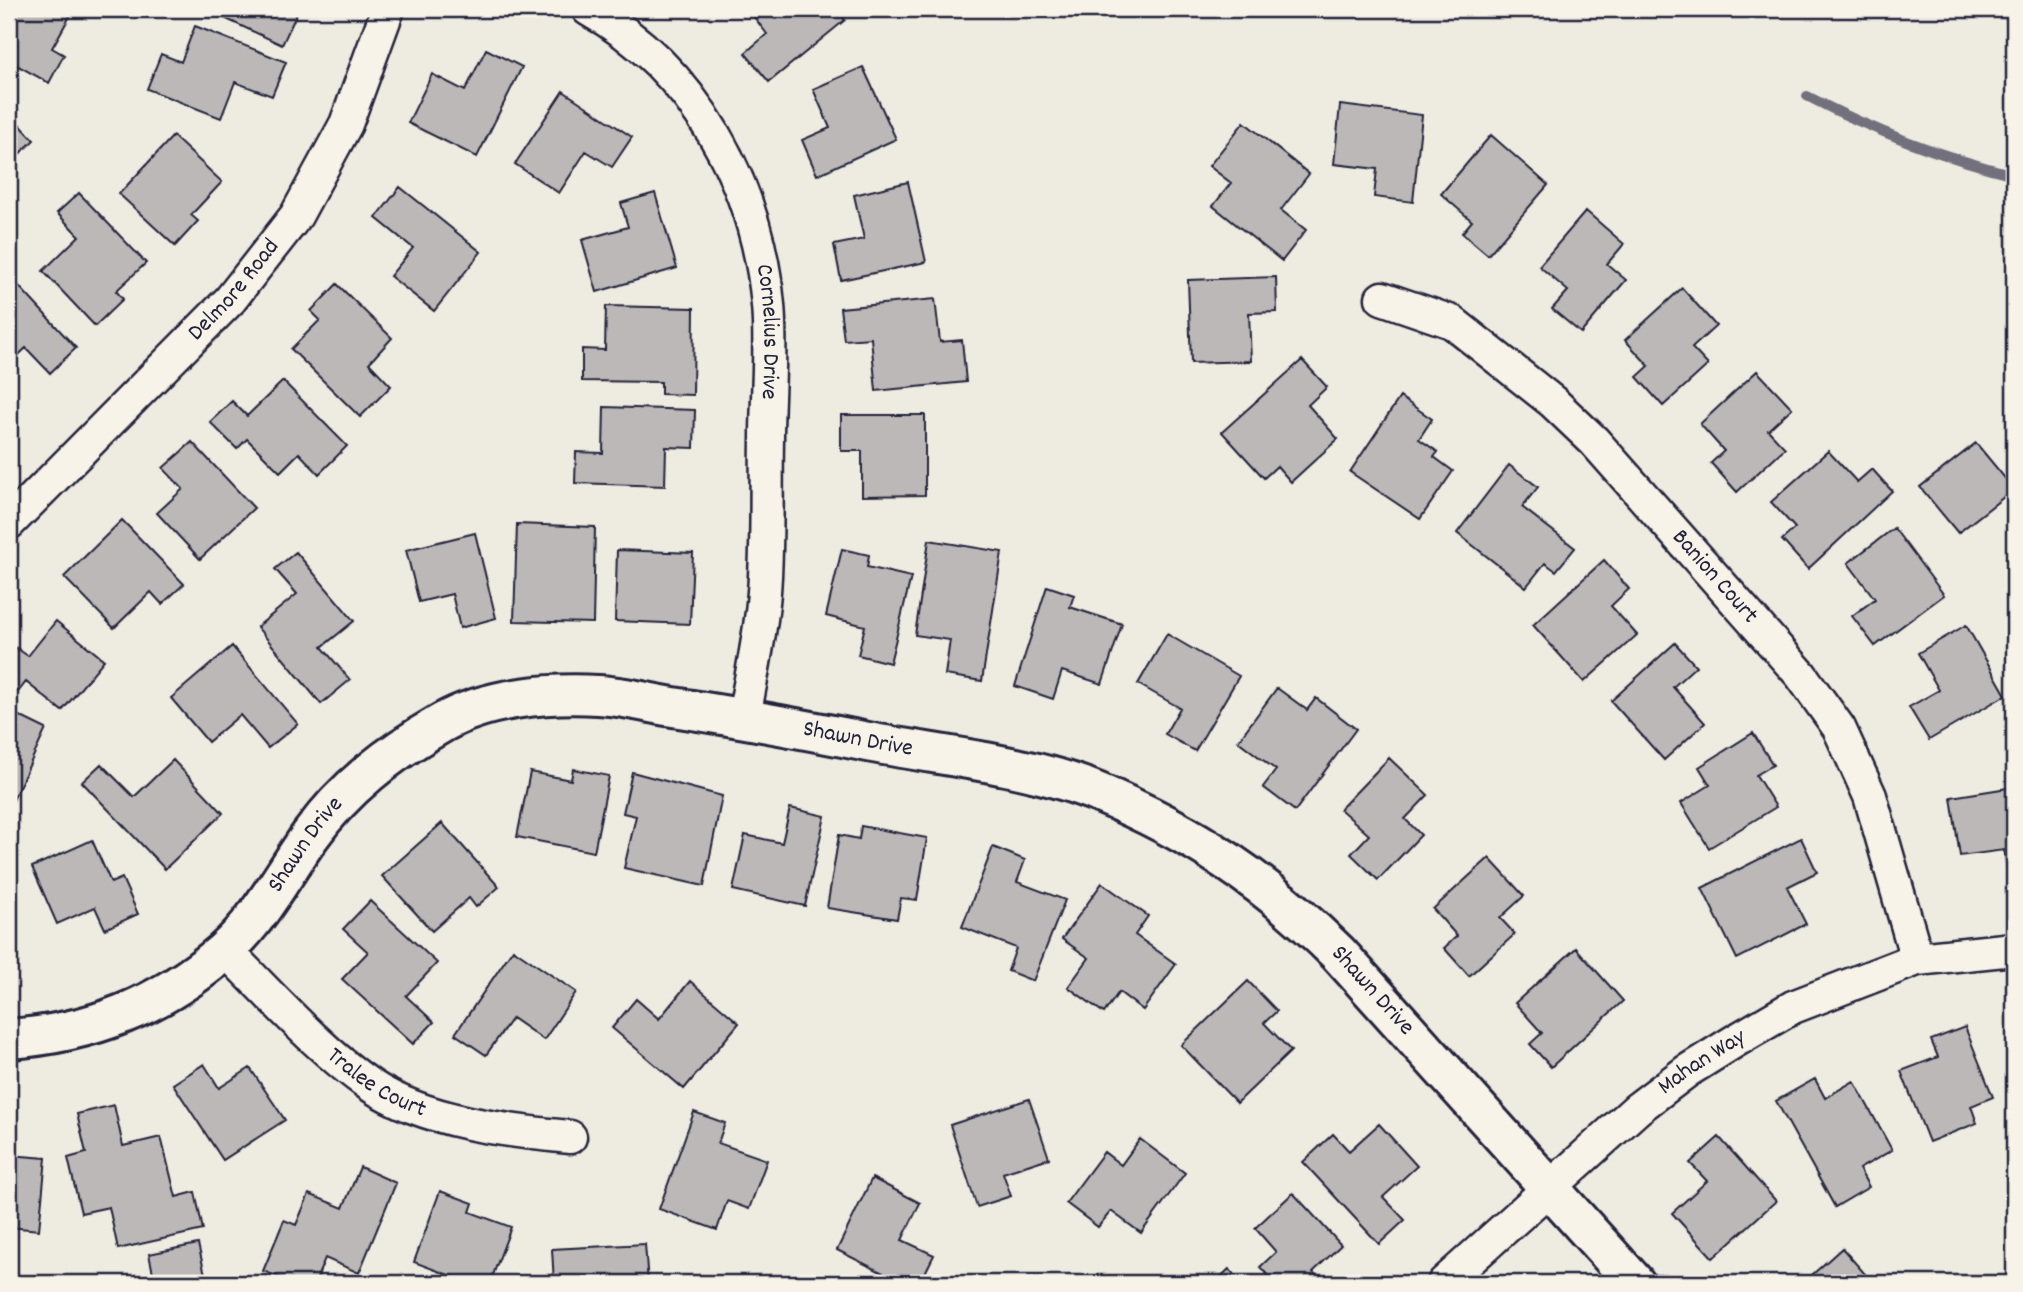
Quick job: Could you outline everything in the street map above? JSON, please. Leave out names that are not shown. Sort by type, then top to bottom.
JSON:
[{"type":"street","name":"Delmore Road","points":[[9,523],[230,300],[296,216],[346,124],[388,9]]},
{"type":"street","name":"Cornelius Drive","points":[[589,9],[622,27],[659,61],[692,101],[724,150],[745,198],[761,252],[769,308],[764,593],[744,718]]},
{"type":"street","name":"Banion Court","points":[[1382,298],[1452,322],[1553,402],[1594,441],[1801,675],[1839,728],[1870,796],[1917,959]]},
{"type":"street","name":"Shawn Drive","points":[[9,1039],[52,1035],[107,1021],[158,998],[225,950],[272,894],[336,802],[371,768],[446,721],[495,704],[539,696],[599,695],[744,718],[1042,776],[1094,791],[1194,839],[1252,876],[1305,920],[1635,1283]]},
{"type":"street","name":"Mahan Way","points":[[1444,1283],[1637,1109],[1716,1053],[1793,1007],[1917,959],[2014,948]]},
{"type":"street","name":"Tralee Court","points":[[225,950],[315,1037],[371,1086],[434,1114],[503,1131],[570,1137]]},
{"type":"building","points":[[9,9],[74,9],[52,48],[64,55],[49,83],[9,61]]},
{"type":"building","points":[[223,9],[299,9],[282,45],[220,16]]},
{"type":"building","points":[[761,9],[835,9],[845,20],[769,82],[745,53],[767,34],[754,17]]},
{"type":"building","points":[[195,26],[286,62],[272,96],[235,82],[221,118],[147,89],[161,54],[181,62]]},
{"type":"building","points":[[486,49],[522,67],[477,157],[408,123],[432,74],[465,91]]},
{"type":"building","points":[[863,67],[896,139],[817,175],[802,140],[830,128],[813,89]]},
{"type":"building","points":[[563,91],[632,137],[612,167],[586,151],[559,193],[515,164]]},
{"type":"building","points":[[1340,105],[1422,115],[1413,202],[1374,197],[1377,169],[1334,164]]},
{"type":"building","points":[[9,113],[34,140],[9,164]]},
{"type":"building","points":[[1244,122],[1309,174],[1281,210],[1306,230],[1282,261],[1213,206],[1231,183],[1209,166]]},
{"type":"building","points":[[1491,135],[1548,185],[1488,255],[1462,233],[1472,221],[1441,194]]},
{"type":"building","points":[[173,136],[222,182],[191,215],[198,221],[175,246],[119,194]]},
{"type":"building","points":[[908,182],[926,262],[841,280],[834,245],[864,239],[854,195]]},
{"type":"building","points":[[400,187],[481,252],[434,311],[390,276],[413,248],[376,218]]},
{"type":"building","points":[[79,193],[146,263],[116,291],[123,299],[95,326],[43,271],[79,236],[57,213]]},
{"type":"building","points":[[655,193],[677,268],[597,292],[582,240],[628,227],[621,203]]},
{"type":"building","points":[[1586,211],[1624,244],[1607,264],[1626,280],[1581,333],[1552,309],[1568,291],[1539,266]]},
{"type":"building","points":[[1276,277],[1277,312],[1249,313],[1251,361],[1191,363],[1188,280]]},
{"type":"building","points":[[16,283],[76,348],[50,373],[26,348],[9,364],[9,289]]},
{"type":"building","points":[[337,284],[392,338],[369,363],[391,386],[360,417],[291,349],[320,320],[311,311]]},
{"type":"building","points":[[1682,288],[1716,326],[1692,348],[1708,365],[1663,406],[1637,377],[1649,366],[1625,340]]},
{"type":"building","points":[[935,299],[940,342],[962,340],[966,382],[876,391],[871,338],[844,340],[840,308]]},
{"type":"building","points":[[606,306],[694,308],[693,395],[661,394],[661,382],[582,381],[582,349],[605,350]]},
{"type":"building","points":[[1302,360],[1327,387],[1308,405],[1338,439],[1291,482],[1277,466],[1264,478],[1222,432]]},
{"type":"building","points":[[1757,371],[1792,408],[1768,430],[1785,448],[1737,492],[1711,463],[1724,451],[1700,424]]},
{"type":"building","points":[[283,381],[347,446],[319,474],[299,453],[280,472],[247,439],[237,449],[210,422],[232,401],[247,416]]},
{"type":"building","points":[[1400,397],[1432,419],[1419,439],[1438,452],[1434,457],[1453,471],[1420,519],[1350,472]]},
{"type":"building","points":[[604,407],[695,410],[694,448],[666,447],[665,486],[575,483],[576,452],[603,453]]},
{"type":"building","points":[[841,415],[925,415],[925,495],[862,496],[862,451],[841,451]]},
{"type":"building","points":[[192,442],[254,508],[200,559],[157,513],[183,489],[163,468]]},
{"type":"building","points":[[1976,443],[2014,489],[1958,533],[1920,487]]},
{"type":"building","points":[[1828,451],[1857,482],[1872,469],[1892,491],[1808,569],[1782,540],[1795,528],[1771,502]]},
{"type":"building","points":[[1509,465],[1538,487],[1522,507],[1575,548],[1556,571],[1545,563],[1526,587],[1457,533]]},
{"type":"building","points":[[122,520],[184,584],[162,604],[151,592],[114,628],[64,577]]},
{"type":"building","points":[[517,524],[595,527],[593,623],[514,621]]},
{"type":"building","points":[[1894,528],[1944,595],[1875,646],[1852,616],[1875,599],[1848,563]]},
{"type":"building","points":[[475,533],[496,618],[460,628],[452,594],[419,602],[406,550]]},
{"type":"building","points":[[929,540],[1002,552],[982,681],[945,675],[950,640],[915,635]]},
{"type":"building","points":[[842,549],[869,555],[867,567],[911,577],[890,663],[858,655],[865,626],[826,616]]},
{"type":"building","points":[[617,550],[693,553],[690,624],[615,621]]},
{"type":"building","points":[[296,552],[354,621],[322,647],[350,680],[321,704],[257,627],[297,594],[275,569]]},
{"type":"building","points":[[1604,560],[1629,589],[1611,606],[1637,635],[1584,682],[1533,625]]},
{"type":"building","points":[[1047,586],[1074,595],[1070,607],[1122,624],[1102,684],[1062,671],[1053,699],[1015,686]]},
{"type":"building","points":[[56,621],[104,660],[62,711],[26,682],[18,692],[9,685],[9,643],[28,656]]},
{"type":"building","points":[[1966,625],[2006,695],[1929,740],[1909,707],[1939,690],[1918,653]]},
{"type":"building","points":[[1167,634],[1239,676],[1195,751],[1165,734],[1180,708],[1138,684]]},
{"type":"building","points":[[1675,643],[1696,666],[1673,687],[1705,723],[1664,760],[1611,701]]},
{"type":"building","points":[[232,646],[298,724],[268,748],[240,715],[208,742],[171,698]]},
{"type":"building","points":[[1277,688],[1307,710],[1316,698],[1356,729],[1295,811],[1263,787],[1276,770],[1238,741]]},
{"type":"building","points":[[9,711],[46,729],[9,809]]},
{"type":"building","points":[[1753,733],[1773,765],[1756,775],[1776,807],[1709,848],[1681,803],[1710,785],[1699,767]]},
{"type":"building","points":[[1389,758],[1428,795],[1405,819],[1421,835],[1378,880],[1351,854],[1369,835],[1340,809]]},
{"type":"building","points":[[173,760],[223,813],[165,869],[82,782],[101,764],[134,797]]},
{"type":"building","points":[[573,769],[609,776],[594,852],[517,837],[530,772],[571,780]]},
{"type":"building","points":[[632,772],[722,796],[704,886],[624,868],[636,816],[623,813]]},
{"type":"building","points":[[2014,787],[2014,876],[2008,877],[2004,850],[1960,856],[1951,797]]},
{"type":"building","points":[[790,808],[825,816],[805,906],[733,890],[745,835],[782,843]]},
{"type":"building","points":[[442,823],[499,887],[476,907],[469,898],[432,931],[382,876]]},
{"type":"building","points":[[861,826],[927,838],[917,900],[901,898],[897,919],[827,908],[839,835],[859,839]]},
{"type":"building","points":[[1801,838],[1817,872],[1787,887],[1806,924],[1737,959],[1702,888]]},
{"type":"building","points":[[92,840],[111,883],[122,878],[138,914],[105,929],[95,907],[57,924],[32,867]]},
{"type":"building","points":[[993,847],[1025,860],[1017,882],[1065,900],[1033,981],[1008,971],[1016,948],[962,927]]},
{"type":"building","points":[[1489,858],[1524,896],[1500,918],[1515,934],[1469,976],[1444,948],[1457,936],[1433,909]]},
{"type":"building","points":[[1102,883],[1148,916],[1135,935],[1176,964],[1143,1010],[1119,992],[1104,1013],[1068,987],[1089,958],[1062,939]]},
{"type":"building","points":[[370,901],[437,963],[406,996],[434,1022],[413,1044],[342,979],[368,952],[343,929]]},
{"type":"building","points":[[1576,948],[1623,1001],[1551,1067],[1530,1044],[1542,1033],[1515,1003]]},
{"type":"building","points":[[513,949],[576,992],[544,1040],[512,1018],[486,1055],[455,1034]]},
{"type":"building","points":[[690,981],[739,1023],[684,1089],[612,1028],[636,999],[659,1019]]},
{"type":"building","points":[[1248,981],[1277,1011],[1264,1023],[1291,1051],[1237,1103],[1181,1045]]},
{"type":"building","points":[[1965,1027],[1993,1097],[1971,1106],[1977,1123],[1929,1142],[1901,1071],[1938,1057],[1931,1040]]},
{"type":"building","points":[[204,1064],[219,1088],[250,1068],[285,1120],[223,1160],[173,1084]]},
{"type":"building","points":[[1815,1079],[1825,1098],[1854,1081],[1892,1150],[1859,1169],[1869,1187],[1835,1207],[1776,1101]]},
{"type":"building","points":[[1029,1099],[1049,1158],[1003,1173],[1011,1196],[977,1207],[950,1125]]},
{"type":"building","points":[[114,1105],[123,1146],[161,1137],[176,1197],[195,1192],[203,1230],[118,1249],[109,1207],[81,1213],[68,1158],[86,1153],[77,1114]]},
{"type":"building","points":[[694,1112],[725,1123],[718,1143],[767,1160],[749,1209],[727,1201],[717,1230],[659,1209]]},
{"type":"building","points":[[1379,1124],[1417,1166],[1383,1197],[1405,1220],[1379,1244],[1303,1162],[1333,1134],[1349,1151]]},
{"type":"building","points":[[1719,1137],[1776,1201],[1713,1258],[1672,1213],[1707,1181],[1690,1163]]},
{"type":"building","points":[[1140,1139],[1185,1173],[1141,1233],[1111,1211],[1098,1227],[1066,1203],[1104,1152],[1121,1165]]},
{"type":"building","points":[[9,1155],[46,1158],[39,1230],[9,1227]]},
{"type":"building","points":[[360,1167],[396,1183],[359,1273],[325,1258],[315,1283],[294,1283],[263,1271],[284,1220],[296,1225],[309,1194],[343,1208]]},
{"type":"building","points":[[872,1178],[920,1203],[902,1240],[934,1255],[920,1283],[903,1283],[837,1250]]},
{"type":"building","points":[[440,1191],[473,1203],[470,1212],[511,1227],[490,1283],[470,1283],[414,1262]]},
{"type":"building","points":[[1293,1193],[1341,1245],[1313,1272],[1324,1283],[1275,1283],[1260,1267],[1276,1252],[1255,1228]]},
{"type":"building","points":[[198,1244],[207,1283],[155,1283],[149,1254]]},
{"type":"building","points":[[645,1244],[648,1283],[554,1283],[552,1249]]},
{"type":"building","points":[[1842,1248],[1873,1283],[1803,1283]]},
{"type":"building","points":[[1229,1269],[1242,1283],[1214,1283]]},
{"type":"waterway","points":[[1807,96],[1908,142],[2014,175]]}]
